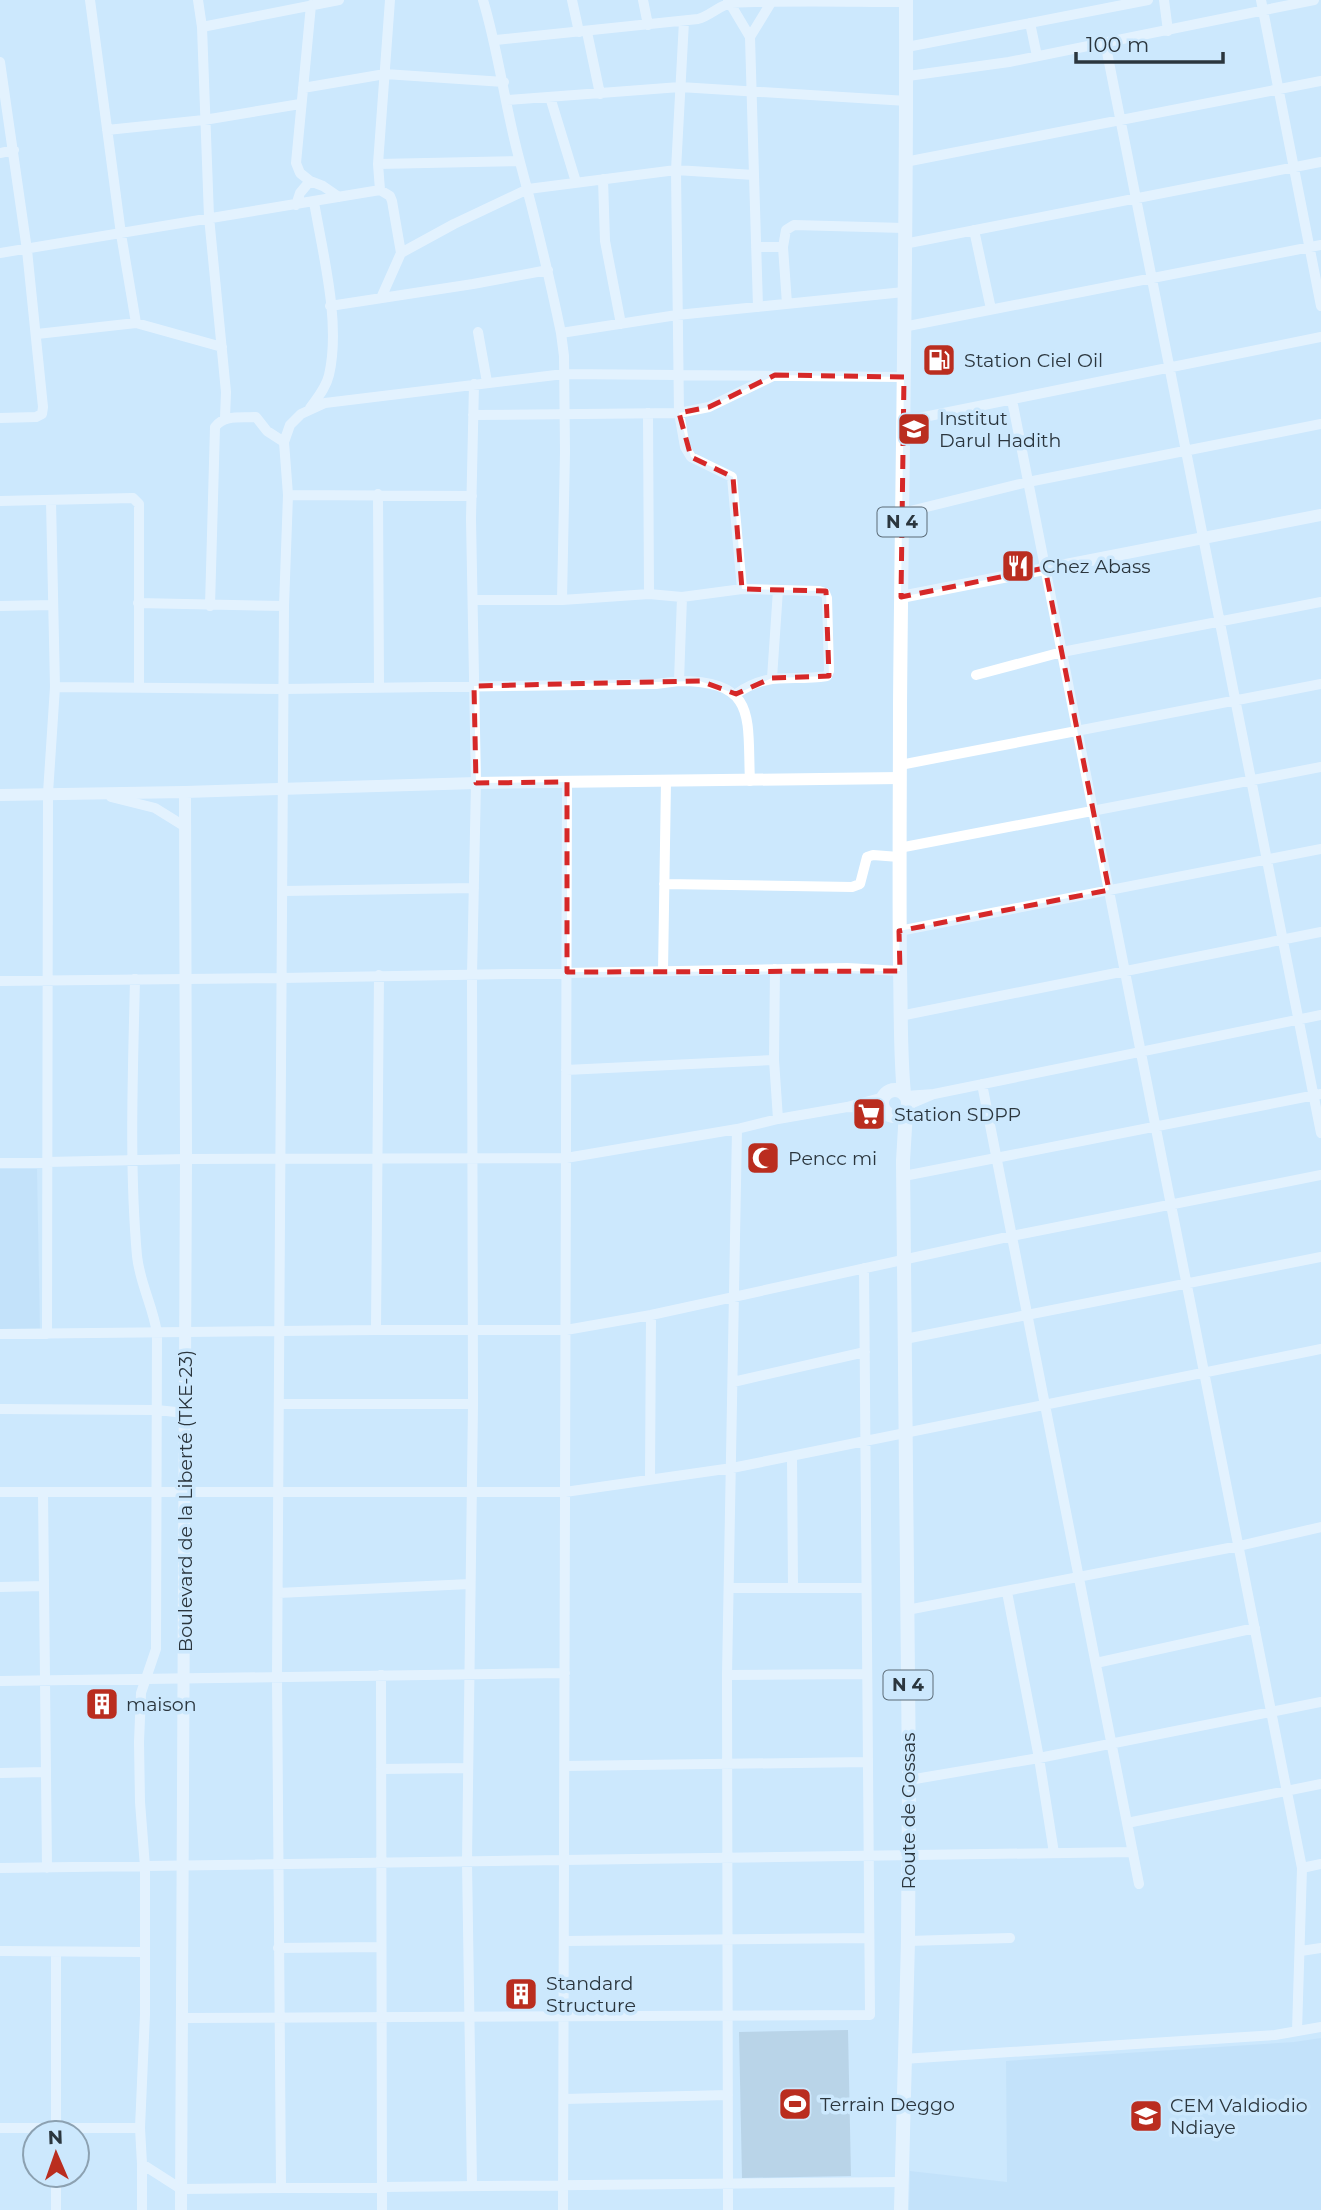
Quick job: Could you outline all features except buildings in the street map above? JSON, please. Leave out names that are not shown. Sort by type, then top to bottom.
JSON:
[{"type":"main road","name":"N 4","points":[[896,1102],[900,1044],[903,327],[908,76],[906,1]]},
{"type":"main road","name":"Route de Gossas","points":[[896,1102],[904,1176],[909,1780],[901,2210]]},
{"type":"street","points":[[90,0],[121,234],[136,323]]},
{"type":"street","points":[[198,0],[202,27],[209,218],[222,347],[225,418]]},
{"type":"street","points":[[202,27],[339,0]]},
{"type":"street","points":[[380,190],[378,164],[390,0]]},
{"type":"street","points":[[483,0],[496,40],[519,161],[562,333],[565,414],[562,600]]},
{"type":"street","points":[[572,0],[600,94]]},
{"type":"street","points":[[643,0],[648,25]]},
{"type":"street","points":[[906,47],[1149,0]]},
{"type":"street","points":[[1164,0],[1168,31]]},
{"type":"street","points":[[908,76],[1037,56],[1168,31],[1262,5],[1314,0]]},
{"type":"street","points":[[496,40],[684,21],[705,17],[728,1],[906,1]]},
{"type":"street","points":[[728,1],[750,37],[758,307]]},
{"type":"street","points":[[750,37],[772,1]]},
{"type":"street","points":[[311,5],[296,163],[300,173],[310,181],[339,197]]},
{"type":"street","points":[[1262,5],[1321,306]]},
{"type":"street","points":[[684,21],[676,170],[679,413],[685,447],[691,457],[732,477],[742,589]]},
{"type":"street","points":[[1030,23],[1037,56]]},
{"type":"street","points":[[1105,42],[1299,1020],[1317,1095],[1321,1133]]},
{"type":"street","points":[[0,62],[27,250],[37,334],[42,414],[36,417],[0,418]]},
{"type":"street","points":[[303,88],[384,74],[504,82]]},
{"type":"street","points":[[905,163],[1321,80]]},
{"type":"street","points":[[507,100],[680,87],[907,101]]},
{"type":"street","points":[[550,97],[576,182]]},
{"type":"street","points":[[107,130],[204,120],[300,104]]},
{"type":"street","points":[[0,153],[14,150]]},
{"type":"street","points":[[378,164],[519,161]]},
{"type":"street","points":[[904,244],[1321,162]]},
{"type":"street","points":[[401,253],[528,189],[676,170],[754,175]]},
{"type":"street","points":[[603,179],[605,241],[621,324]]},
{"type":"street","points":[[296,205],[300,193],[310,181]]},
{"type":"street","points":[[0,253],[380,190],[390,196],[392,201],[401,253],[381,298]]},
{"type":"street","points":[[308,411],[329,376],[332,340],[330,306],[314,202]]},
{"type":"street","points":[[788,304],[783,247],[786,230],[794,225],[904,228]]},
{"type":"street","points":[[974,230],[991,309]]},
{"type":"street","points":[[903,327],[1321,245]]},
{"type":"street","points":[[756,247],[783,247]]},
{"type":"street","points":[[330,306],[548,270]]},
{"type":"street","points":[[562,333],[677,314],[904,292]]},
{"type":"street","points":[[37,334],[136,323],[222,347]]},
{"type":"street","points":[[478,332],[487,382]]},
{"type":"street","points":[[904,421],[1321,337]]},
{"type":"street","points":[[281,2187],[277,1677],[284,606],[288,495],[284,442],[290,425],[301,414],[325,403],[487,382],[564,374],[904,377]]},
{"type":"street","points":[[473,415],[679,413],[709,407],[775,375]]},
{"type":"street","points":[[471,2185],[467,1862],[473,1404],[472,975],[476,783],[472,600],[474,384]]},
{"type":"street","points":[[1012,400],[1303,1868],[1297,2031]]},
{"type":"street","points":[[648,413],[649,594]]},
{"type":"street","points":[[209,606],[215,427],[225,418],[256,417],[267,431],[284,442]]},
{"type":"street","points":[[902,513],[1028,482],[1321,425]]},
{"type":"street","points":[[288,495],[472,496]]},
{"type":"street","points":[[377,495],[379,686]]},
{"type":"street","points":[[0,501],[137,500],[139,687]]},
{"type":"street","points":[[47,1334],[48,793],[55,687],[51,501]]},
{"type":"street","points":[[901,597],[1321,515]]},
{"type":"street","points":[[472,600],[562,600],[649,594],[682,597],[742,589],[825,593],[829,671],[827,676],[772,678],[752,682],[736,694]]},
{"type":"street","points":[[772,678],[778,590]]},
{"type":"street","points":[[679,681],[682,597]]},
{"type":"street","points":[[976,675],[1062,652],[1321,602]]},
{"type":"street","points":[[138,603],[284,606]]},
{"type":"street","points":[[0,606],[53,605]]},
{"type":"street","points":[[55,687],[284,689],[656,684],[700,681],[723,687],[736,694],[744,709],[750,781]]},
{"type":"street","points":[[0,794],[184,792],[476,783],[750,781],[900,772],[1078,730],[1321,684]]},
{"type":"street","points":[[663,884],[852,887],[860,884],[867,857],[873,855],[1321,767]]},
{"type":"street","points":[[663,971],[666,781]]},
{"type":"street","points":[[563,2210],[567,782]]},
{"type":"street","name":"Boulevard de la Liberté (TKE-23)","points":[[181,2210],[186,1332],[184,792]]},
{"type":"street","points":[[97,794],[139,802],[155,808],[184,826]]},
{"type":"street","points":[[899,931],[1321,849]]},
{"type":"street","points":[[283,891],[474,888]]},
{"type":"street","points":[[900,1016],[1321,932]]},
{"type":"street","points":[[0,981],[847,968],[900,971]]},
{"type":"street","points":[[775,969],[774,1060],[778,1119]]},
{"type":"street","points":[[376,1330],[379,975]]},
{"type":"street","points":[[135,979],[132,1161],[140,1275],[155,1315],[157,1333],[156,1649],[141,1693],[139,1742],[145,1867],[145,2050],[140,2128],[142,2210]]},
{"type":"street","points":[[0,1163],[186,1159],[566,1158],[847,1107],[896,1102],[1321,1015]]},
{"type":"street","points":[[566,1070],[774,1060]]},
{"type":"street","points":[[982,1084],[1139,1885]]},
{"type":"street","points":[[904,1176],[1317,1095]]},
{"type":"street","points":[[728,2210],[726,1764],[737,1129]]},
{"type":"street","points":[[0,1334],[566,1330],[651,1315],[1012,1236],[1321,1175]]},
{"type":"street","points":[[905,1339],[1321,1256]]},
{"type":"street","points":[[182,2018],[870,2015],[864,1268]]},
{"type":"street","points":[[650,1480],[651,1315]]},
{"type":"street","points":[[0,1492],[565,1492],[732,1468],[1321,1349]]},
{"type":"street","points":[[733,1382],[865,1352]]},
{"type":"street","points":[[280,1404],[473,1404]]},
{"type":"street","points":[[0,1409],[157,1410],[185,1413]]},
{"type":"street","points":[[792,1456],[793,1588]]},
{"type":"street","points":[[43,1492],[47,1868]]},
{"type":"street","points":[[907,1610],[1239,1546],[1321,1527]]},
{"type":"street","points":[[278,1592],[470,1584]]},
{"type":"street","points":[[0,1587],[44,1586]]},
{"type":"street","points":[[729,1588],[866,1588]]},
{"type":"street","points":[[1007,1592],[1054,1853]]},
{"type":"street","points":[[1096,1663],[1255,1628]]},
{"type":"street","points":[[0,1681],[565,1673]]},
{"type":"street","points":[[727,1675],[867,1674]]},
{"type":"street","points":[[381,1675],[382,2210]]},
{"type":"street","points":[[909,1780],[1039,1758],[1321,1702]]},
{"type":"street","points":[[565,1766],[868,1762]]},
{"type":"street","points":[[381,1769],[468,1768]]},
{"type":"street","points":[[0,1773],[44,1772]]},
{"type":"street","points":[[1127,1823],[1321,1784]]},
{"type":"street","points":[[0,1868],[1133,1852]]},
{"type":"street","points":[[1303,1868],[1321,1864]]},
{"type":"street","points":[[564,1941],[869,1938]]},
{"type":"street","points":[[908,1941],[1010,1938]]},
{"type":"street","points":[[278,1948],[381,1947]]},
{"type":"street","points":[[1301,1951],[1321,1948]]},
{"type":"street","points":[[0,1951],[144,1952]]},
{"type":"street","points":[[56,1952],[57,2119]]},
{"type":"street","points":[[903,2059],[1275,2035],[1321,2027]]},
{"type":"street","points":[[564,2099],[728,2095]]},
{"type":"street","points":[[0,2128],[21,2129]]},
{"type":"street","points":[[91,2130],[140,2128]]},
{"type":"street","points":[[142,2164],[181,2189],[902,2182]]},
{"type":"street","points":[[56,2189],[56,2210]]},
{"type":"highlighted area","points":[[775,375],[904,377],[901,597],[1045,568],[1109,890],[899,931],[900,971],[567,972],[567,782],[476,783],[474,686],[700,681],[736,694],[772,678],[829,676],[826,591],[742,589],[733,477],[691,457],[679,413],[709,407]]},
{"type":"shaded area","points":[[0,1169],[37,1169],[40,1332],[0,1332]]},
{"type":"shaded area","name":"Terrain Deggo","points":[[848,2030],[851,2176],[742,2178],[739,2032]]},
{"type":"shaded area","name":"CEM Valdiodio Ndiaye","points":[[1321,2038],[1321,2210],[909,2210],[910,2171],[1007,2182],[1006,2061]]},
{"type":"place","name":"Station Ciel Oil","points":[[939,360]]},
{"type":"place","name":"Institut Darul Hadith","points":[[914,429]]},
{"type":"place","name":"Chez Abass","points":[[1018,566]]},
{"type":"place","name":"Station SDPP","points":[[869,1114]]},
{"type":"place","name":"Pencc mi","points":[[763,1158]]},
{"type":"place","name":"maison","points":[[102,1704]]},
{"type":"place","name":"Standard Structure","points":[[521,1994]]},
{"type":"place","name":"Terrain Deggo","points":[[795,2104]]},
{"type":"place","name":"CEM Valdiodio Ndiaye","points":[[1146,2116]]}]
